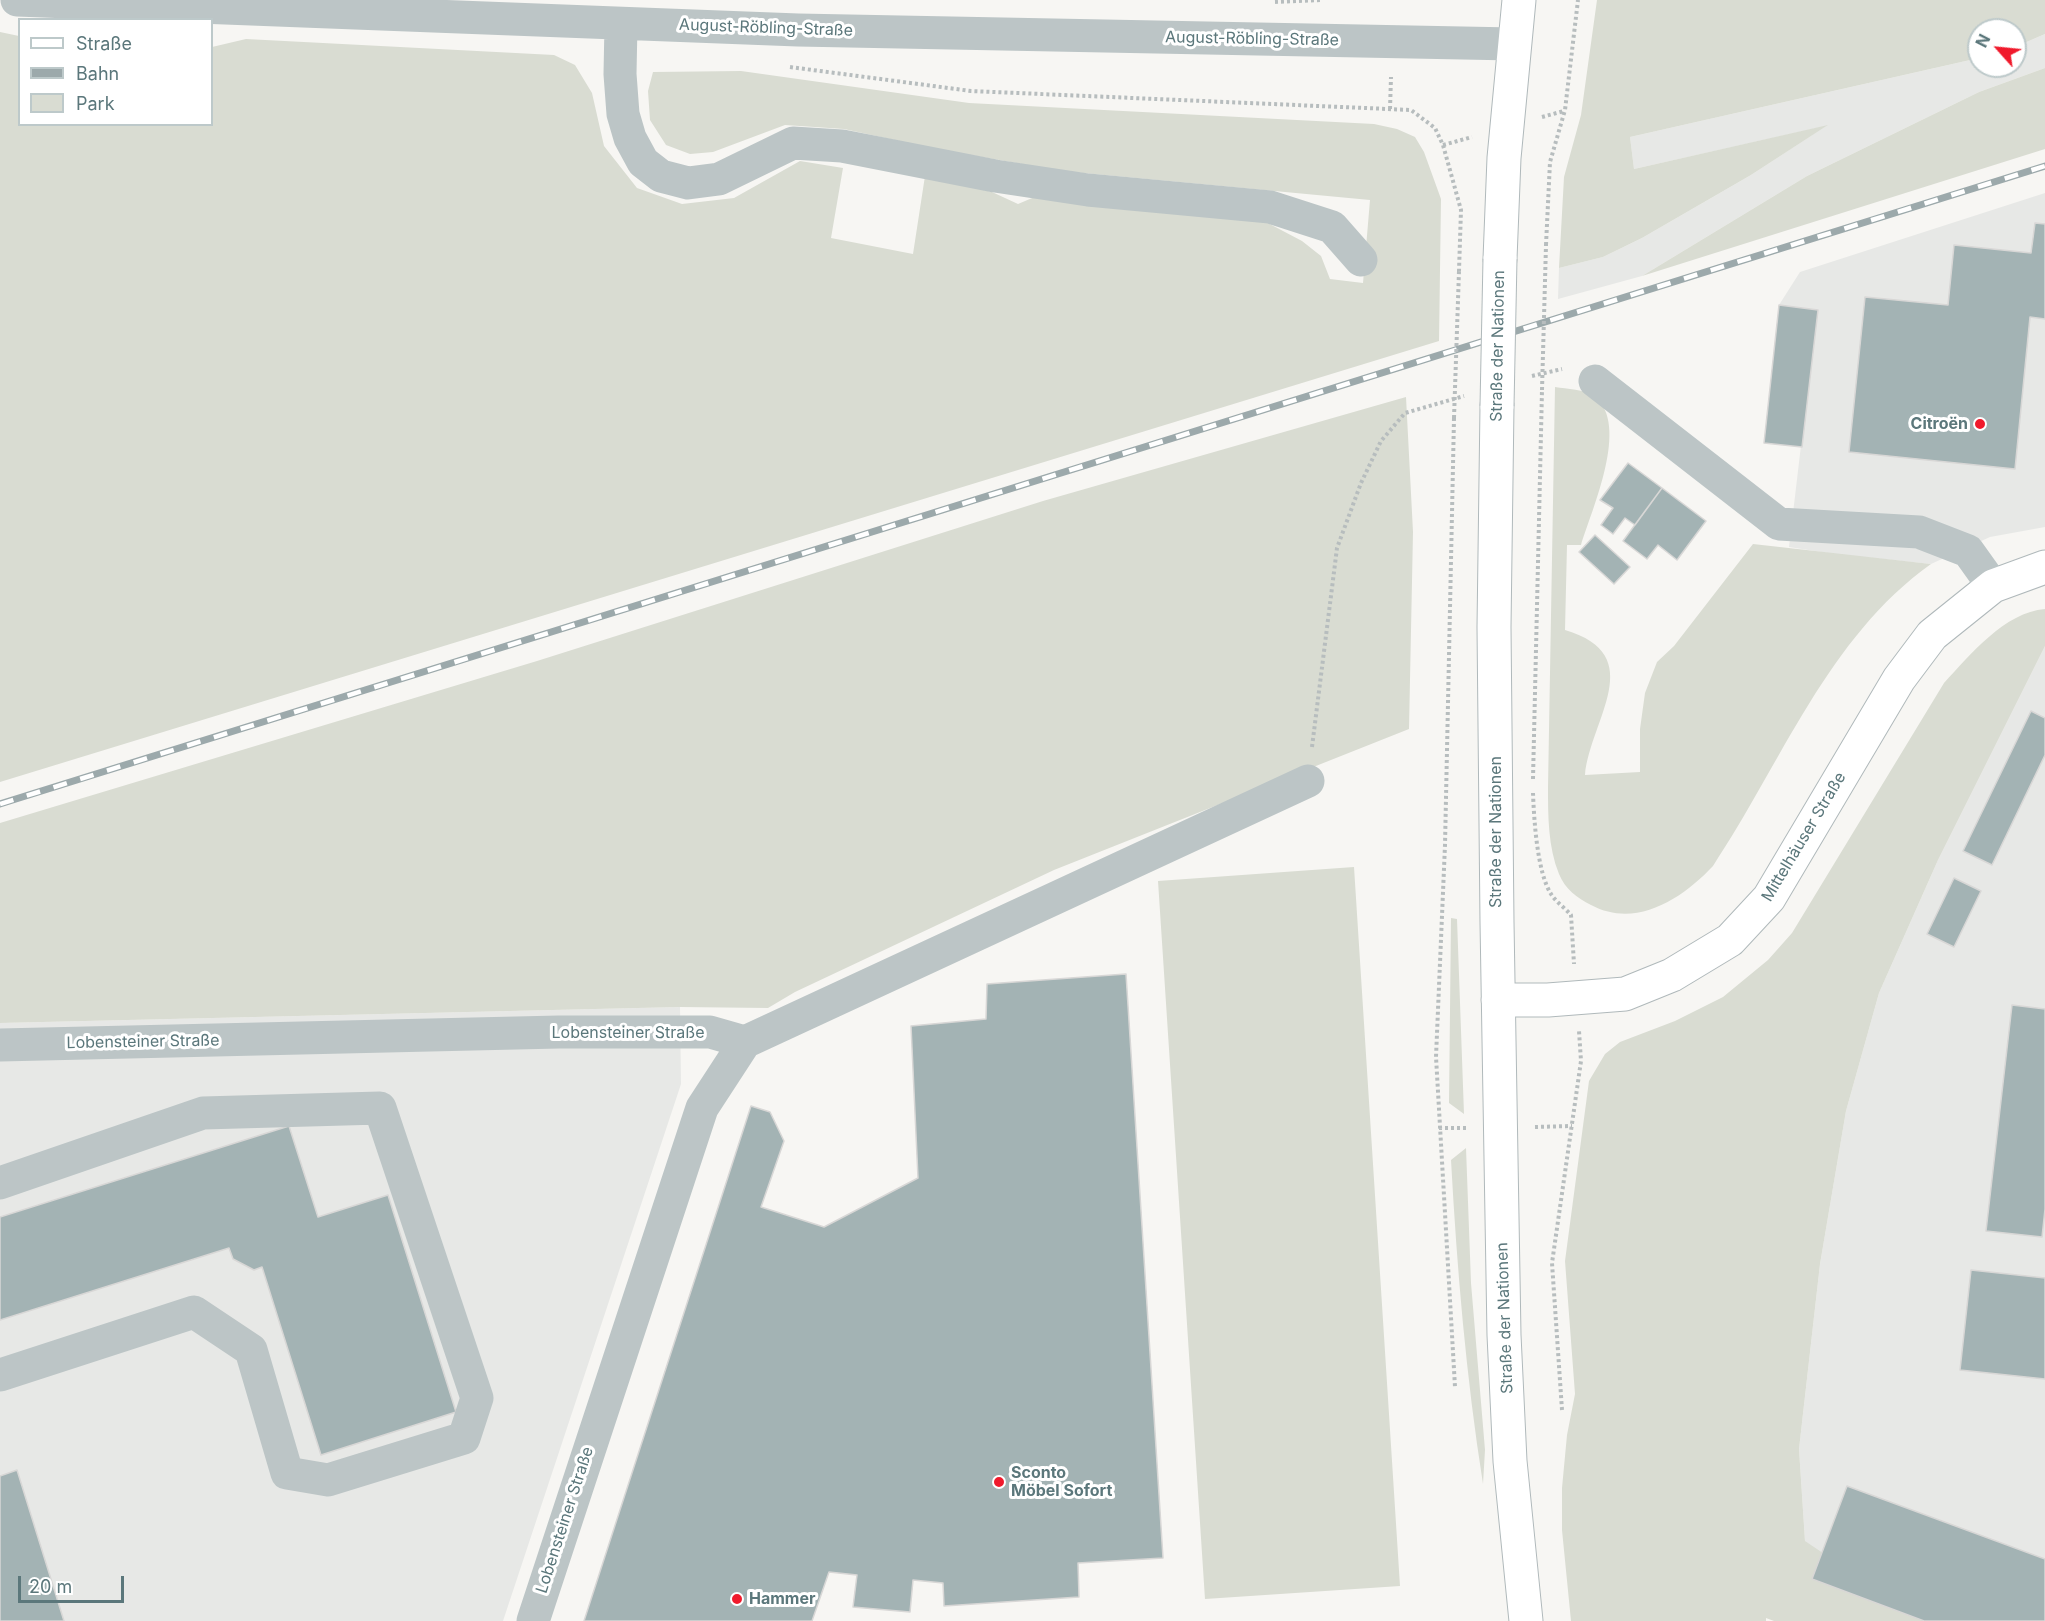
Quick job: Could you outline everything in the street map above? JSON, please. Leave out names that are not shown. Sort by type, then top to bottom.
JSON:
[{"type":"main road","name":"Straße der Nationen","points":[[1519,0],[1504,158],[1500,259],[1484,400],[1494,627],[1504,1335],[1510,1461],[1526,1621]]},
{"type":"main road","name":"Mittelhäuser Straße","points":[[1498,1000],[1548,1000],[1625,994],[1672,975],[1730,940],[1769,898],[1912,659],[1932,635],[1993,586],[2045,567]]},
{"type":"street","name":"August-Röbling-Straße","points":[[17,0],[146,3],[798,30],[1514,44]]},
{"type":"street","points":[[621,24],[620,74],[623,114],[630,138],[643,162],[662,176],[688,183],[719,179],[794,143],[842,146],[995,176],[1088,190],[1270,207],[1332,227],[1361,260]]},
{"type":"street","points":[[1594,381],[1779,524],[1919,532],[1968,551],[1993,586]]},
{"type":"street","points":[[745,1042],[1308,781]]},
{"type":"street","name":"Lobensteiner Straße","points":[[0,1046],[559,1032],[710,1032],[745,1042],[702,1108],[533,1621]]},
{"type":"street","points":[[0,1183],[203,1113],[380,1107],[477,1398],[464,1438],[328,1480],[287,1473],[251,1350],[194,1312],[0,1375]]},
{"type":"path","points":[[1571,915],[1551,893],[1540,861],[1534,824],[1542,390],[1550,162],[1565,110],[1578,0]]},
{"type":"path","points":[[781,66],[971,91],[1411,110],[1435,128],[1443,145],[1461,210],[1445,845],[1436,1057],[1455,1387]]},
{"type":"path","points":[[1526,378],[1559,368],[1594,381]]},
{"type":"path","points":[[1308,781],[1337,548],[1381,441],[1404,413],[1484,400]]},
{"type":"path","points":[[1562,1410],[1552,1263],[1581,1061]]},
{"type":"shaded area","points":[[2045,34],[2045,68],[2027,75],[2027,42]]},
{"type":"shaded area","points":[[1967,61],[1967,78],[2018,78],[1979,92],[1807,176],[1642,276],[1558,299],[1559,268],[1603,257],[1642,238],[1751,175],[1826,126],[1634,169],[1630,137]]},
{"type":"shaded area","points":[[2045,193],[2045,527],[1990,537],[1931,564],[1789,547],[1817,310],[1779,305],[1800,272]]},
{"type":"shaded area","points":[[2045,646],[2045,1621],[1924,1621],[1812,1579],[1805,1541],[1799,1449],[1820,1264],[1846,1111],[1879,993],[1938,860]]},
{"type":"shaded area","points":[[680,1007],[681,1084],[503,1621],[0,1621],[0,1023]]},
{"type":"green space","points":[[1597,0],[2045,0],[2045,34],[2027,42],[2027,18],[1967,18],[1967,61],[1630,137],[1634,169],[1828,125],[1751,175],[1642,238],[1603,257],[1559,268],[1564,177],[1581,115]]},
{"type":"green space","points":[[0,32],[18,36],[18,126],[213,126],[213,47],[246,39],[554,55],[575,65],[592,93],[604,146],[637,188],[682,204],[734,198],[800,161],[843,168],[831,238],[913,254],[925,176],[992,192],[1018,204],[1044,193],[1264,221],[1302,241],[1321,256],[1330,279],[1363,283],[1370,200],[1062,171],[936,149],[844,129],[785,125],[713,152],[690,154],[666,145],[650,120],[648,91],[653,72],[741,71],[969,103],[1374,124],[1397,129],[1415,137],[1424,152],[1441,199],[1439,341],[0,782]]},
{"type":"green space","points":[[2045,68],[2045,149],[1642,276],[1807,176],[1979,92],[2018,78],[2027,78],[2027,75]]},
{"type":"green space","points":[[1555,387],[1591,394],[1605,410],[1609,427],[1609,447],[1605,468],[1581,545],[1567,545],[1565,630],[1590,641],[1605,655],[1610,672],[1609,691],[1589,754],[1585,775],[1640,772],[1640,729],[1645,693],[1657,662],[1674,646],[1753,544],[1931,564],[1895,594],[1863,628],[1835,665],[1809,704],[1713,866],[1673,899],[1641,912],[1625,914],[1608,912],[1576,896],[1568,889],[1555,864],[1551,842],[1548,787]]},
{"type":"green space","points":[[1406,397],[1413,532],[1409,729],[1054,870],[795,992],[768,1008],[680,1007],[0,1023],[0,823],[537,661],[1043,501]]},
{"type":"green space","points":[[2045,609],[2045,646],[1938,860],[1879,993],[1846,1111],[1820,1264],[1799,1449],[1805,1541],[1924,1621],[1774,1621],[1766,1618],[1766,1621],[1571,1621],[1562,1530],[1562,1488],[1567,1435],[1575,1394],[1565,1261],[1589,1081],[1605,1054],[1620,1042],[1675,1021],[1723,997],[1768,960],[1792,933],[1944,683],[1977,648],[2002,626],[2030,612]]},
{"type":"green space","points":[[1354,867],[1400,1586],[1205,1599],[1158,881]]},
{"type":"green space","points":[[1451,918],[1457,919],[1464,1114],[1449,1103]]},
{"type":"green space","points":[[1466,1148],[1471,1283],[1485,1450],[1483,1484],[1463,1322],[1451,1160]]},
{"type":"building","points":[[2035,223],[2045,224],[2045,319],[2030,317],[2015,469],[1849,452],[1865,297],[1948,305],[1954,245],[2031,253]]},
{"type":"building","points":[[1779,305],[1818,310],[1802,447],[1764,443]]},
{"type":"building","points":[[1628,463],[1662,488],[1635,525],[1625,518],[1613,534],[1601,525],[1613,508],[1600,500]]},
{"type":"building","points":[[1662,488],[1706,521],[1677,560],[1658,545],[1647,559],[1623,541]]},
{"type":"building","points":[[1595,535],[1630,567],[1614,584],[1579,552]]},
{"type":"building","points":[[2031,711],[2045,718],[2045,755],[1992,865],[1963,851]]},
{"type":"building","points":[[1954,878],[1981,891],[1954,947],[1927,934]]},
{"type":"building","points":[[1126,974],[1163,1558],[1078,1563],[1079,1597],[944,1606],[943,1583],[913,1580],[910,1612],[853,1607],[857,1575],[829,1572],[812,1621],[584,1621],[751,1106],[770,1112],[784,1141],[761,1207],[824,1227],[918,1178],[911,1026],[986,1019],[987,984]]},
{"type":"building","points":[[2012,1005],[2045,1009],[2045,1209],[2042,1237],[1986,1231]]},
{"type":"building","points":[[289,1126],[318,1217],[388,1195],[456,1412],[321,1455],[262,1267],[254,1270],[233,1259],[229,1248],[0,1320],[0,1217]]},
{"type":"building","points":[[1971,1270],[2045,1278],[2045,1379],[1960,1370]]},
{"type":"building","points":[[17,1470],[64,1621],[0,1621],[0,1476]]},
{"type":"building","points":[[1847,1486],[2045,1559],[2045,1621],[1924,1621],[1812,1579]]},
{"type":"railway","points":[[0,804],[2045,166]]},
{"type":"place","name":"Citroën","points":[[1980,424]]},
{"type":"place","name":"Sconto Möbel Sofort","points":[[999,1482]]},
{"type":"place","name":"Hammer","points":[[737,1599]]}]
